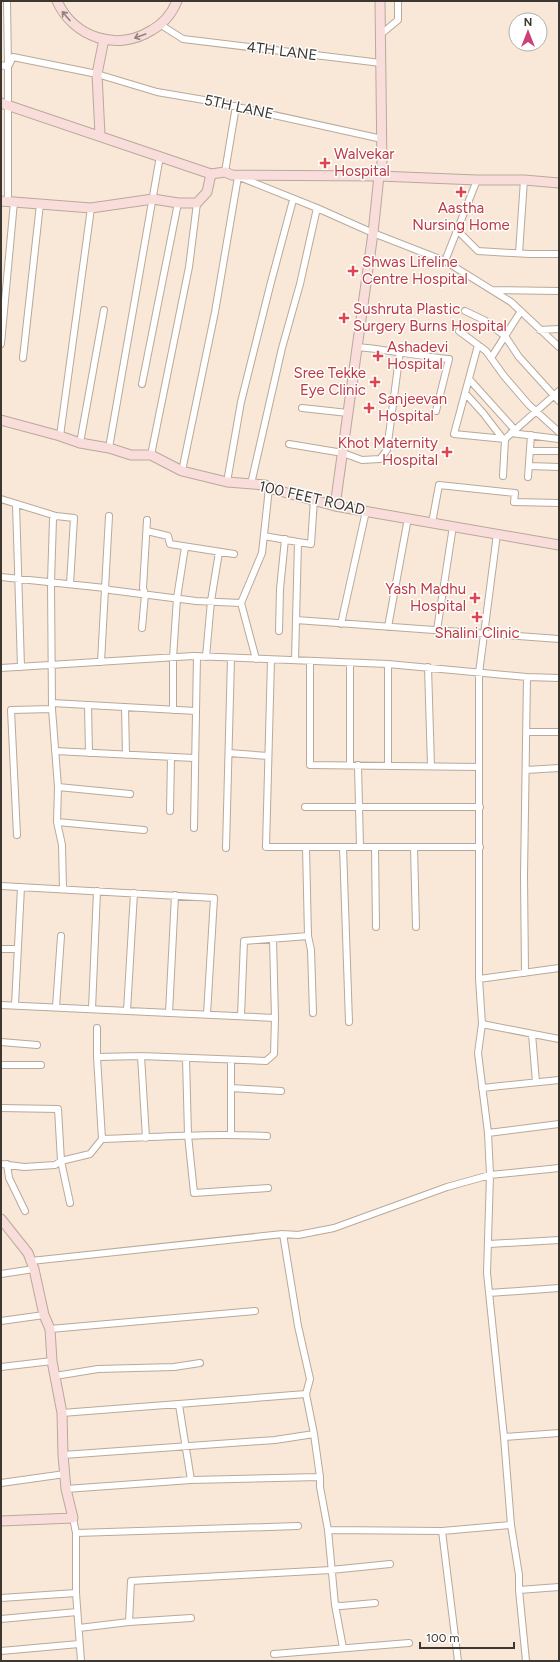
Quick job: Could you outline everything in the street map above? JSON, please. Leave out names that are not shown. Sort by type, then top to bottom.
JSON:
[{"type":"main road","points":[[57,1],[62,12],[78,28],[98,38],[120,41],[142,36],[161,25],[177,1]]},
{"type":"main road","points":[[336,506],[373,234],[378,176],[382,168],[380,1]]},
{"type":"main road","points":[[100,135],[97,74],[104,39]]},
{"type":"main road","points":[[5,104],[100,135],[211,174],[378,176],[477,180],[524,180],[559,183]]},
{"type":"main road","points":[[8,201],[91,208],[153,199],[178,203],[197,203],[207,192],[211,174]]},
{"type":"main road","name":"100 FEET ROAD","points":[[1,420],[80,443],[109,448],[131,455],[151,455],[182,471],[227,482],[265,485],[269,488],[336,506],[559,545]]},
{"type":"main road","points":[[1,1521],[73,1518],[66,1489],[63,1455],[62,1413],[52,1362],[50,1329],[44,1315],[33,1265],[23,1246],[3,1223]]},
{"type":"street","points":[[1,344],[8,201],[5,104],[8,67],[4,22],[7,1]]},
{"type":"street","points":[[380,35],[398,20],[398,1]]},
{"type":"street","name":"4TH LANE","points":[[161,25],[183,39],[381,64]]},
{"type":"street","name":"5TH LANE","points":[[8,67],[12,57],[97,74],[157,92],[236,106],[382,139]]},
{"type":"street","points":[[1,65],[8,67]]},
{"type":"street","points":[[182,471],[215,312],[232,174],[236,106]]},
{"type":"street","points":[[109,448],[160,156]]},
{"type":"street","points":[[232,174],[317,208],[373,234],[445,261],[511,302],[559,347]]},
{"type":"street","points":[[445,261],[477,180]]},
{"type":"street","points":[[519,253],[524,180]]},
{"type":"street","points":[[227,482],[241,402],[271,282],[294,200]]},
{"type":"street","points":[[142,384],[178,203]]},
{"type":"street","points":[[151,455],[189,267],[197,203]]},
{"type":"street","points":[[23,358],[40,204]]},
{"type":"street","points":[[60,436],[91,208]]},
{"type":"street","points":[[251,484],[282,348],[300,284],[317,208]]},
{"type":"street","points":[[457,230],[478,251],[559,254]]},
{"type":"street","points":[[492,290],[559,291]]},
{"type":"street","points":[[80,443],[104,310]]},
{"type":"street","points":[[465,311],[484,320],[505,336],[519,357],[559,401]]},
{"type":"street","points":[[491,358],[521,311]]},
{"type":"street","points":[[540,330],[559,329]]},
{"type":"street","points":[[459,331],[486,351],[524,399],[559,432]]},
{"type":"street","points":[[478,345],[454,434],[504,439]]},
{"type":"street","points":[[358,346],[449,359],[436,411]]},
{"type":"street","points":[[289,444],[343,453],[362,460],[380,459],[386,450],[400,351]]},
{"type":"street","points":[[469,379],[512,431],[531,436],[559,439]]},
{"type":"street","points":[[504,439],[559,391]]},
{"type":"street","points":[[465,393],[504,439],[503,476]]},
{"type":"street","points":[[302,408],[348,413]]},
{"type":"street","points":[[528,477],[531,436]]},
{"type":"street","points":[[530,451],[559,451]]},
{"type":"street","points":[[529,466],[559,467]]},
{"type":"street","points":[[432,523],[439,485],[515,493],[514,502],[559,503]]},
{"type":"street","points":[[256,659],[241,603],[262,553],[269,488]]},
{"type":"street","points":[[1,499],[56,516],[74,518],[70,584]]},
{"type":"street","points":[[264,536],[311,544],[314,500]]},
{"type":"street","points":[[16,504],[21,667]]},
{"type":"street","points":[[341,624],[366,511]]},
{"type":"street","points":[[56,516],[53,519],[50,582],[52,706],[58,787],[57,822],[62,845],[63,889]]},
{"type":"street","points":[[102,662],[109,516]]},
{"type":"street","points":[[388,627],[408,518]]},
{"type":"street","points":[[142,628],[145,594],[143,588],[147,520]]},
{"type":"street","points":[[437,630],[453,526]]},
{"type":"street","points":[[146,531],[168,536],[170,544],[234,554]]},
{"type":"street","points":[[497,534],[479,673],[480,847],[478,979],[482,1024],[478,1053],[488,1132],[490,1175],[487,1273],[504,1437],[511,1524],[519,1575],[519,1590],[526,1661]]},
{"type":"street","points":[[279,631],[280,589],[285,539]]},
{"type":"street","points":[[295,660],[298,542]]},
{"type":"street","points":[[173,710],[172,658],[177,598],[185,546]]},
{"type":"street","points":[[206,657],[211,601],[219,552]]},
{"type":"street","points":[[1,577],[105,588],[110,590],[177,598],[241,603]]},
{"type":"street","points":[[296,620],[559,639]]},
{"type":"street","points":[[1,668],[197,656],[388,664],[527,677],[559,678]]},
{"type":"street","points":[[194,828],[194,758],[197,656]]},
{"type":"street","points":[[226,848],[231,658]]},
{"type":"street","points":[[271,660],[266,847],[480,847]]},
{"type":"street","points":[[310,661],[310,765],[479,767]]},
{"type":"street","points":[[350,663],[350,765]]},
{"type":"street","points":[[388,664],[388,766]]},
{"type":"street","points":[[428,667],[431,766]]},
{"type":"street","points":[[525,973],[524,876],[527,677]]},
{"type":"street","points":[[17,835],[11,710],[52,706],[88,706],[196,711]]},
{"type":"street","points":[[88,706],[89,753]]},
{"type":"street","points":[[125,707],[126,755]]},
{"type":"street","points":[[527,732],[559,732]]},
{"type":"street","points":[[55,751],[194,758]]},
{"type":"street","points":[[229,753],[268,756]]},
{"type":"street","points":[[170,811],[171,757]]},
{"type":"street","points":[[358,765],[360,847]]},
{"type":"street","points":[[526,770],[559,768]]},
{"type":"street","points":[[58,787],[130,794]]},
{"type":"street","points":[[305,807],[480,806]]},
{"type":"street","points":[[57,822],[144,830]]},
{"type":"street","points":[[306,847],[308,936],[313,1013]]},
{"type":"street","points":[[343,847],[349,1022]]},
{"type":"street","points":[[375,847],[376,927]]},
{"type":"street","points":[[414,847],[416,926]]},
{"type":"street","points":[[1,886],[214,898],[207,1014]]},
{"type":"street","points":[[15,1005],[21,887]]},
{"type":"street","points":[[92,1009],[98,891]]},
{"type":"street","points":[[127,1011],[134,893]]},
{"type":"street","points":[[169,1012],[175,896]]},
{"type":"street","points":[[56,1007],[61,936]]},
{"type":"street","points":[[241,1016],[244,941],[308,936]]},
{"type":"street","points":[[97,1057],[141,1056],[266,1061],[274,1054],[275,1018],[273,939]]},
{"type":"street","points":[[1,949],[18,950]]},
{"type":"street","points":[[478,979],[559,968]]},
{"type":"street","points":[[1,1004],[275,1018]]},
{"type":"street","points":[[482,1024],[559,1039]]},
{"type":"street","points":[[26,1211],[9,1178],[4,1164],[24,1166],[55,1165],[61,1161],[90,1154],[102,1140],[97,1057],[97,1028]]},
{"type":"street","points":[[532,1034],[536,1082]]},
{"type":"street","points":[[1,1042],[37,1045]]},
{"type":"street","points":[[141,1056],[146,1138]]},
{"type":"street","points":[[186,1058],[188,1135],[194,1193],[268,1188]]},
{"type":"street","points":[[231,1060],[231,1134]]},
{"type":"street","points":[[1,1065],[40,1066]]},
{"type":"street","points":[[482,1088],[559,1080]]},
{"type":"street","points":[[231,1088],[281,1091]]},
{"type":"street","points":[[1,1108],[58,1110],[61,1161],[70,1203]]},
{"type":"street","points":[[488,1132],[559,1124]]},
{"type":"street","points":[[102,1140],[188,1135],[231,1134],[267,1136]]},
{"type":"street","points":[[1,1274],[33,1265],[283,1234],[298,1235],[334,1228],[447,1187],[490,1175],[559,1168]]},
{"type":"street","points":[[283,1234],[298,1326],[310,1379],[306,1394],[314,1434],[320,1487],[328,1530],[335,1605],[343,1648]]},
{"type":"street","points":[[489,1244],[559,1240]]},
{"type":"street","points":[[489,1293],[559,1288]]},
{"type":"street","points":[[50,1329],[254,1311]]},
{"type":"street","points":[[1,1321],[44,1315]]},
{"type":"street","points":[[1,1367],[52,1362]]},
{"type":"street","points":[[55,1376],[98,1369],[174,1367],[200,1363]]},
{"type":"street","points":[[62,1413],[306,1394]]},
{"type":"street","points":[[179,1405],[191,1480]]},
{"type":"street","points":[[504,1437],[559,1433]]},
{"type":"street","points":[[63,1455],[275,1440],[314,1434]]},
{"type":"street","points":[[1,1483],[65,1474]]},
{"type":"street","points":[[66,1489],[191,1480],[320,1477]]},
{"type":"street","points":[[73,1518],[76,1533],[76,1593],[81,1661]]},
{"type":"street","points":[[328,1530],[442,1530],[511,1524]]},
{"type":"street","points":[[76,1533],[298,1526]]},
{"type":"street","points":[[442,1530],[458,1661]]},
{"type":"street","points":[[129,1622],[131,1580],[331,1570],[390,1564]]},
{"type":"street","points":[[519,1590],[559,1587]]},
{"type":"street","points":[[1,1598],[76,1593]]},
{"type":"street","points":[[335,1605],[340,1606],[375,1603]]},
{"type":"street","points":[[1,1619],[77,1612]]},
{"type":"street","points":[[79,1628],[129,1622],[191,1618]]},
{"type":"street","points":[[274,1654],[409,1643]]},
{"type":"street","points":[[1,1651],[79,1644]]},
{"type":"place","name":"Walvekar Hospital","points":[[325,163]]},
{"type":"place","name":"Aastha Nursing Home","points":[[461,192]]},
{"type":"place","name":"Shwas Lifeline Centre Hospital","points":[[353,271]]},
{"type":"place","name":"Sushruta Plastic Surgery Burns Hospital","points":[[344,318]]},
{"type":"place","name":"Ashadevi Hospital","points":[[378,356]]},
{"type":"place","name":"Sree Tekke Eye Clinic","points":[[375,382]]},
{"type":"place","name":"Sanjeevan Hospital","points":[[369,408]]},
{"type":"place","name":"Khot Maternity Hospital","points":[[447,452]]},
{"type":"place","name":"Yash Madhu Hospital","points":[[475,598]]},
{"type":"place","name":"Shalini Clinic","points":[[477,617]]}]
